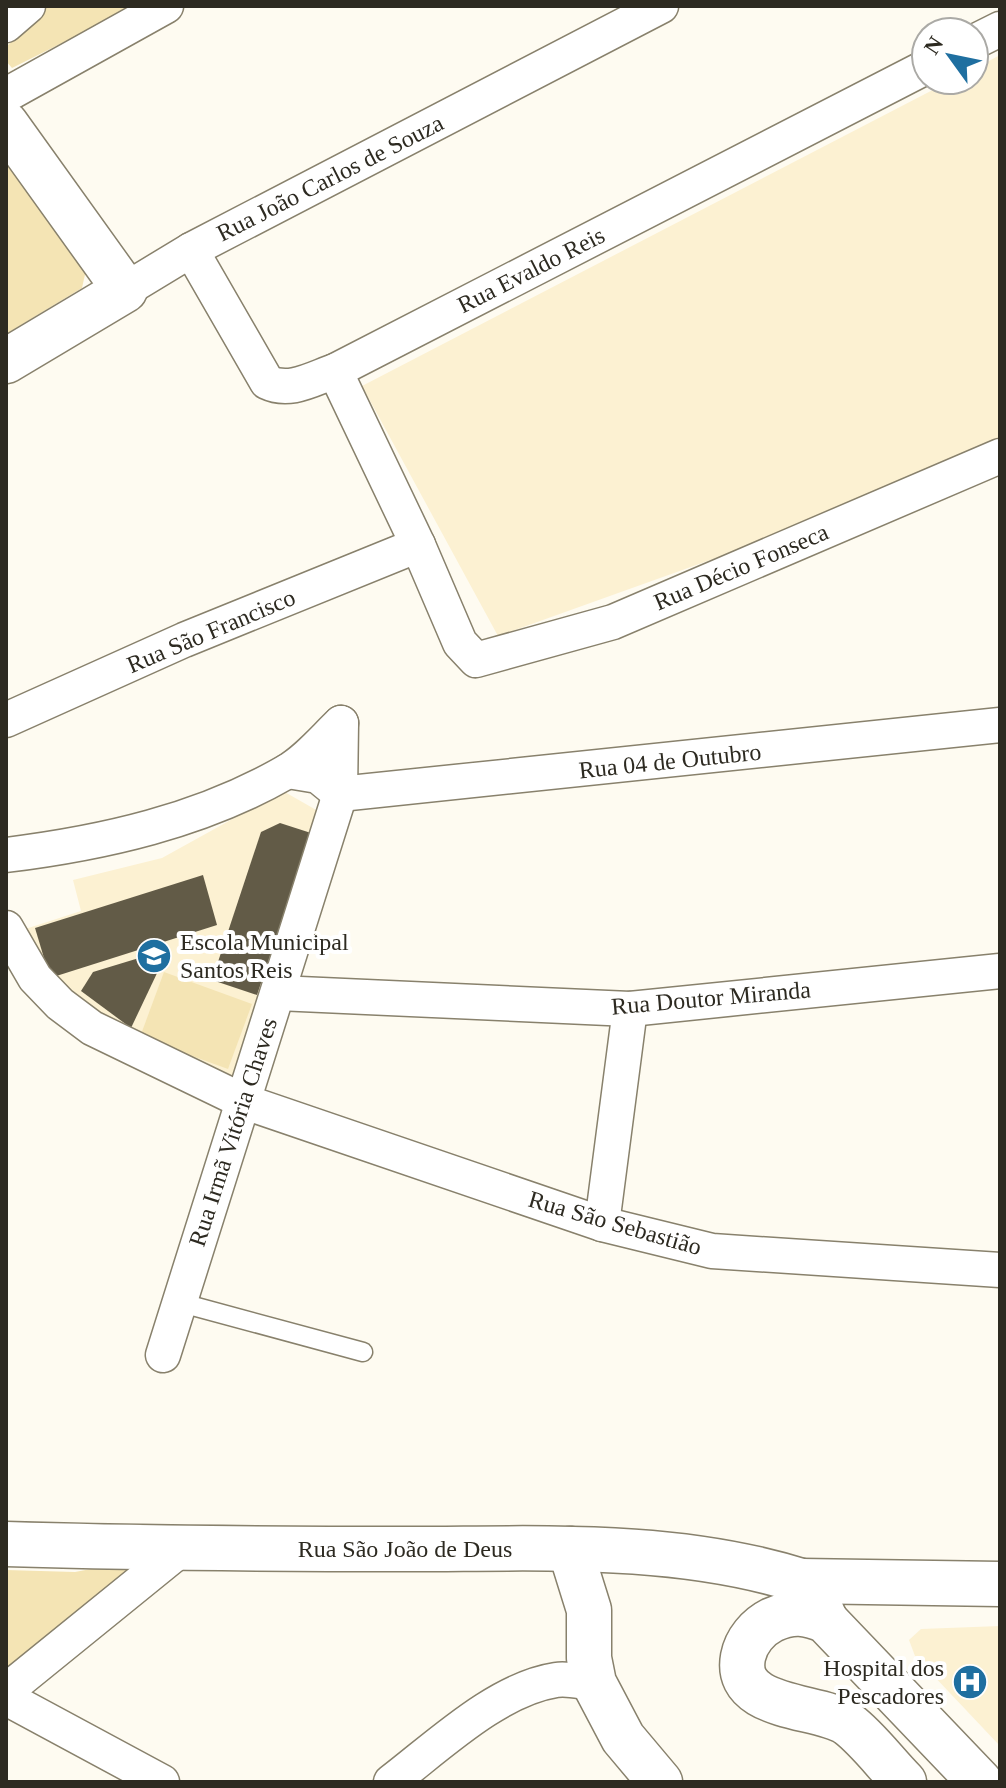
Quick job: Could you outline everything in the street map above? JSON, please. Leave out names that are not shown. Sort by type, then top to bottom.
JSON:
[{"type":"main road","points":[[6,124],[125,290]]},
{"type":"main road","name":"Rua João Carlos de Souza","points":[[6,361],[125,290]]},
{"type":"main road","name":"Rua São João de Deus","points":[[6,1544],[181,1549],[570,1549],[661,1554],[801,1581],[1000,1584]]},
{"type":"main road","points":[[570,1549],[587,1600],[594,1683],[623,1738],[660,1782]]},
{"type":"main road","points":[[801,1581],[812,1590],[826,1621],[980,1782]]},
{"type":"main road","points":[[826,1621],[792,1612],[768,1622],[745,1646],[741,1666],[750,1685],[772,1702],[847,1723],[904,1782]]},
{"type":"street","points":[[6,25],[28,6]]},
{"type":"street","points":[[6,95],[166,6]]},
{"type":"street","name":"Rua João Carlos de Souza","points":[[125,290],[191,250],[661,6]]},
{"type":"street","name":"Rua Evaldo Reis","points":[[191,250],[267,382],[280,388],[291,387],[335,371],[910,75]]},
{"type":"street","points":[[335,371],[418,545]]},
{"type":"street","name":"Rua Décio Fonseca","points":[[418,545],[460,643],[476,660],[613,622],[1000,456]]},
{"type":"street","name":"Rua São Francisco","points":[[6,720],[184,640],[418,545]]},
{"type":"street","name":"Rua Irmã Vitória Chaves","points":[[163,1355],[340,794],[341,723],[288,771]]},
{"type":"street","name":"Rua 04 de Outubro","points":[[340,794],[1000,725]]},
{"type":"street","points":[[6,855],[119,838],[225,800],[288,771],[318,776],[340,794]]},
{"type":"street","name":"Rua São Sebastião","points":[[6,928],[35,978],[60,1004],[92,1028],[245,1102],[602,1224],[712,1251],[1000,1270]]},
{"type":"street","name":"Rua Doutor Miranda","points":[[278,993],[630,1009],[1000,971]]},
{"type":"street","points":[[602,1224],[630,1009]]},
{"type":"street","points":[[6,1691],[181,1549]]},
{"type":"street","points":[[391,1782],[478,1715],[528,1689],[558,1679],[594,1683]]},
{"type":"street","points":[[6,1698],[162,1782]]},
{"type":"lane","points":[[178,1302],[363,1352]]},
{"type":"shaded area","points":[[48,6],[136,6],[12,68],[6,61],[6,47]]},
{"type":"shaded area","points":[[1000,55],[1000,440],[794,530],[498,636],[362,386],[921,96],[990,96],[990,60]]},
{"type":"shaded area","points":[[6,155],[86,270],[82,288],[6,334]]},
{"type":"shaded area","name":"Escola Municipal Santos Reis","points":[[283,791],[325,815],[236,1077],[127,1033],[80,1004],[13,933],[81,911],[73,880],[162,858]]},
{"type":"shaded area","points":[[164,972],[252,1004],[228,1069],[140,1037]]},
{"type":"shaded area","points":[[122,1563],[135,1577],[6,1684],[6,1570],[75,1572]]},
{"type":"shaded area","name":"Hospital dos Pescadores","points":[[1000,1626],[1000,1746],[915,1656],[909,1640],[921,1629]]},
{"type":"building","points":[[280,823],[311,833],[257,995],[212,980],[261,832]]},
{"type":"building","points":[[203,875],[217,925],[50,978],[35,928]]},
{"type":"building","points":[[139,958],[159,969],[131,1028],[81,991],[93,972]]},
{"type":"place","name":"Escola Municipal Santos Reis","points":[[154,956]]},
{"type":"place","name":"Hospital dos Pescadores","points":[[970,1682]]}]
